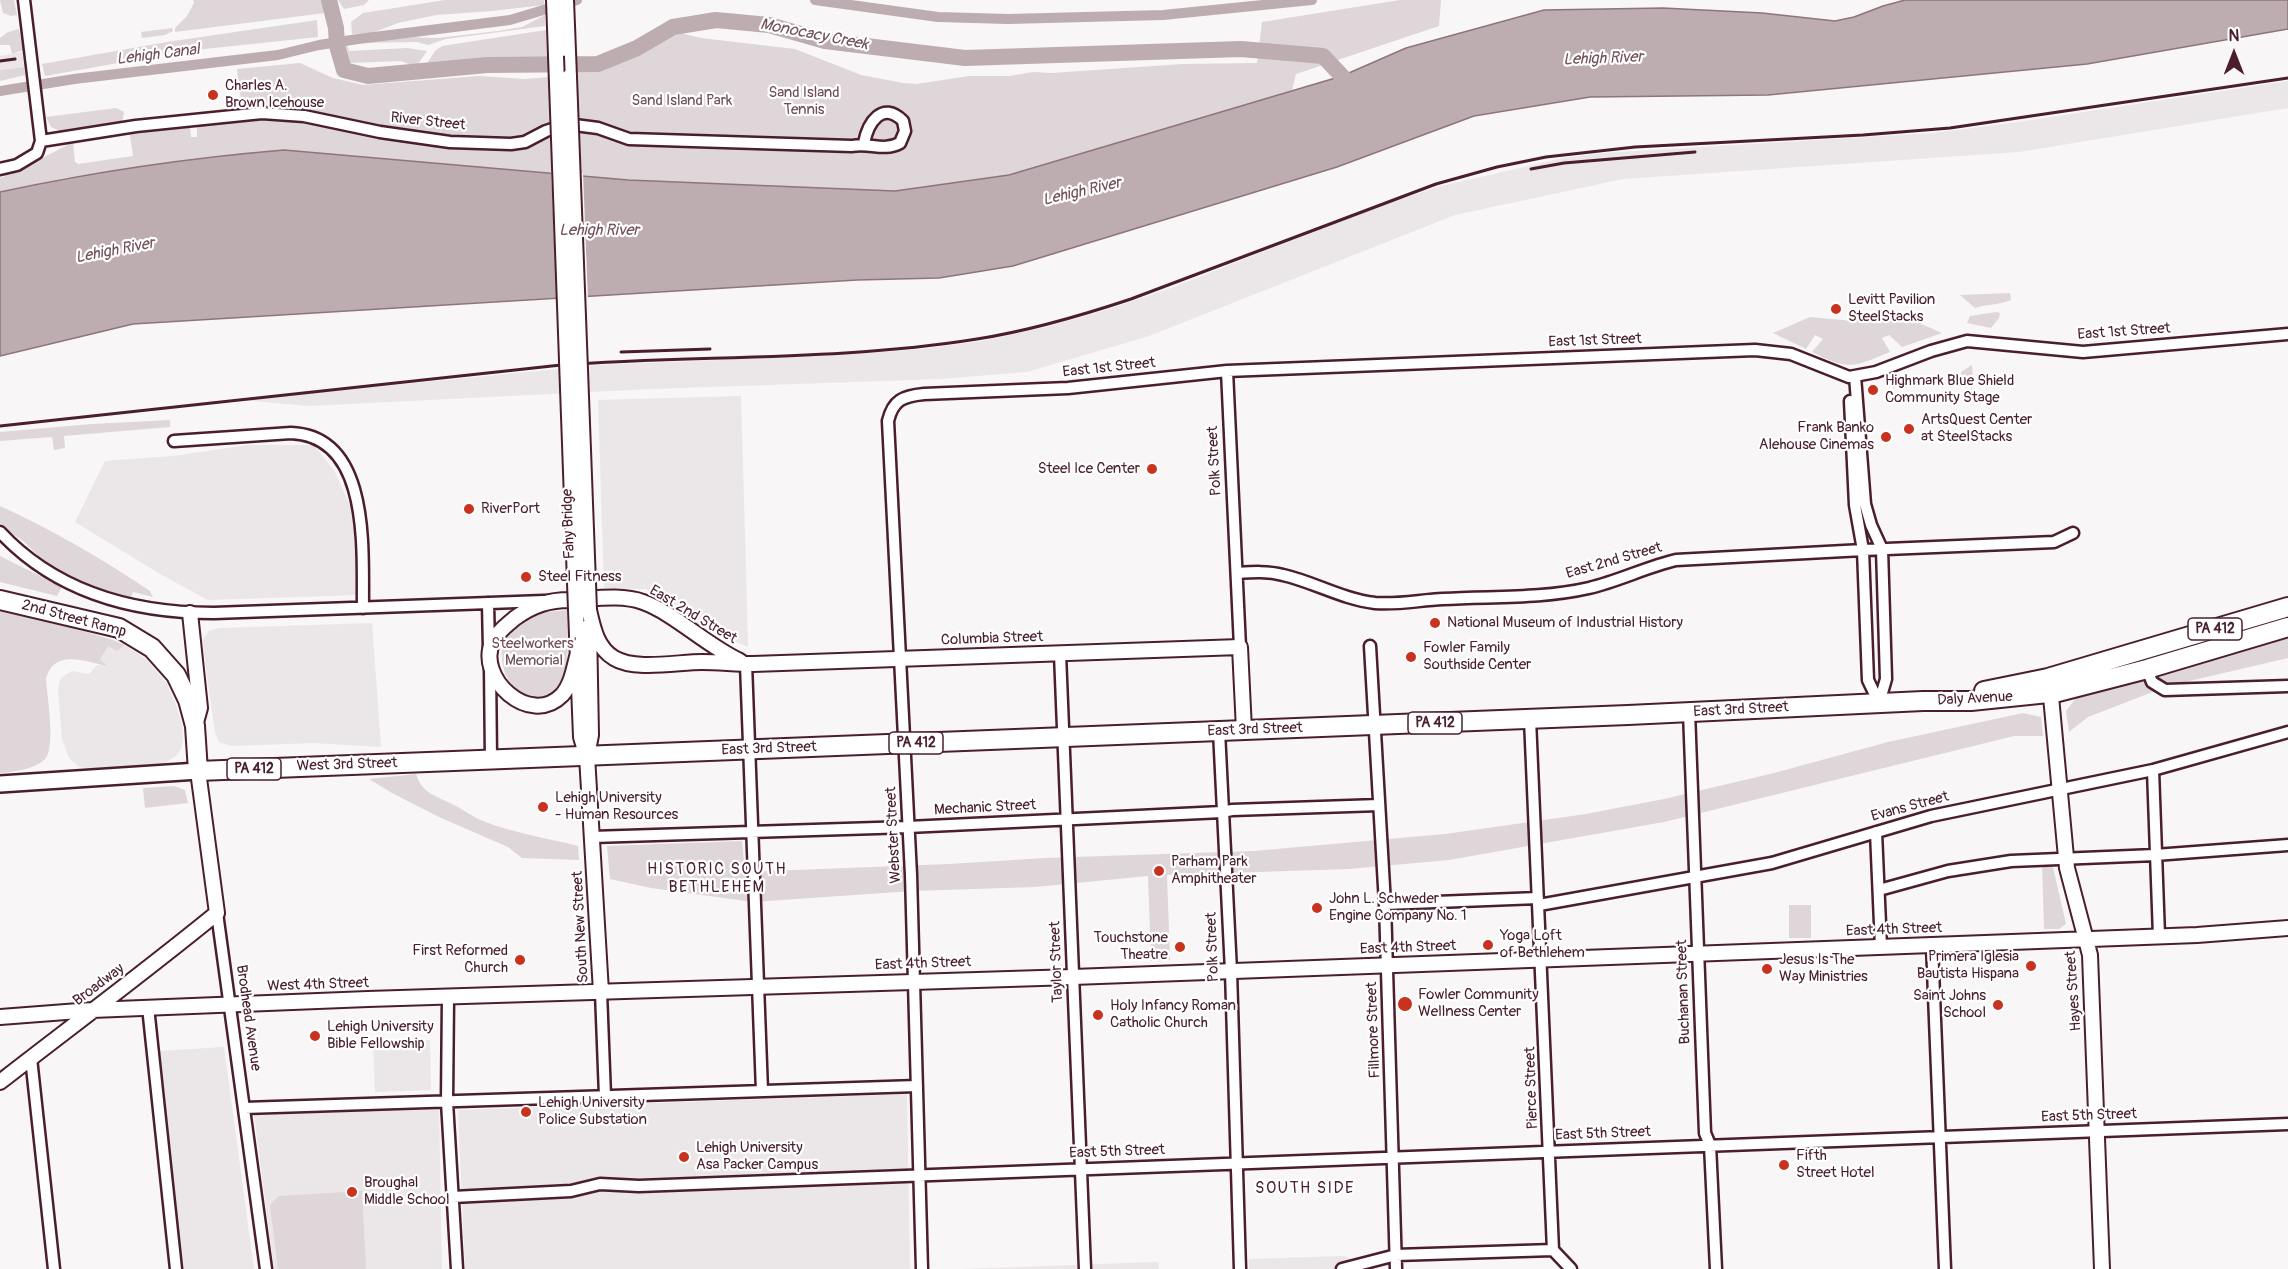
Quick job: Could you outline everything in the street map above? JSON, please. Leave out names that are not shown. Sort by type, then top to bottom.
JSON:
[{"type":"highway","name":"2nd Street Ramp","points":[[0,600],[119,628],[146,643],[164,659],[181,682],[195,726],[198,771]]},
{"type":"highway","name":"Daly Avenue","points":[[2050,685],[2288,607]]},
{"type":"highway","name":"Daly Avenue","points":[[1923,701],[1971,701],[2147,669],[2288,627]]},
{"type":"highway","name":"East 3rd Street","points":[[587,756],[1530,719],[1923,701]]},
{"type":"highway","name":"West 3rd Street","points":[[198,771],[587,756]]},
{"type":"main road","name":"Fahy Bridge","points":[[554,0],[591,735],[587,756]]},
{"type":"main road","name":"Fahy Bridge","points":[[566,0],[583,610],[578,653],[580,737],[587,756]]},
{"type":"main road","name":"East 2nd Street","points":[[549,600],[618,598],[643,602],[667,615],[721,652],[746,664]]},
{"type":"main road","points":[[549,600],[535,606],[507,625],[492,644],[490,659],[496,677],[510,696],[524,704],[538,705],[557,699],[569,686],[578,653]]},
{"type":"main road","name":"Columbia Street","points":[[583,610],[598,640],[610,655],[620,661],[641,664],[705,662],[746,664],[1240,647]]},
{"type":"main road","points":[[190,613],[200,708],[195,726]]},
{"type":"main road","name":"Polk Street","points":[[1240,647],[1244,730]]},
{"type":"main road","name":"Hayes Street","points":[[2050,685],[2065,858],[2090,955],[2102,1269]]},
{"type":"main road","name":"South New Street","points":[[587,756],[601,992]]},
{"type":"main road","name":"West 3rd Street","points":[[0,784],[198,771]]},
{"type":"main road","name":"Brodhead Avenue","points":[[198,771],[217,913]]},
{"type":"main road","name":"Broadway","points":[[0,1082],[152,966],[217,913]]},
{"type":"main road","name":"East 4th Street","points":[[601,992],[1881,947],[2158,936],[2288,928]]},
{"type":"main road","name":"West 4th Street","points":[[0,1017],[148,1007],[601,992]]},
{"type":"street","points":[[0,169],[17,165],[37,153],[41,141],[24,0]]},
{"type":"street","name":"River Street","points":[[41,141],[136,126],[246,114],[280,113],[380,132],[450,142],[511,144],[525,142],[546,131],[567,124],[598,128],[629,139],[852,146],[864,143]]},
{"type":"street","name":"East 1st Street","points":[[896,402],[907,396],[1068,388],[1227,371],[1755,350],[1791,354],[1852,377],[1876,372],[1967,341],[2083,351],[2288,334]]},
{"type":"street","name":"Polk Street","points":[[1227,371],[1240,647]]},
{"type":"street","points":[[1852,377],[1865,504],[1871,525],[1882,549],[1887,679],[1879,703]]},
{"type":"street","points":[[1852,377],[1855,505],[1863,550],[1868,680],[1879,703]]},
{"type":"street","name":"Webster Street","points":[[896,402],[888,421],[909,827],[922,1269]]},
{"type":"street","points":[[174,441],[305,433],[318,438],[326,445],[347,470],[355,492],[362,527],[363,608]]},
{"type":"street","points":[[0,532],[34,563],[92,593],[148,609],[190,613],[549,600]]},
{"type":"street","name":"East 2nd Street","points":[[1238,573],[1266,572],[1283,575],[1352,598],[1394,604],[1443,598],[1569,592],[1601,585],[1676,560],[2054,542],[2073,533]]},
{"type":"street","points":[[488,603],[491,760]]},
{"type":"street","name":"Fillmore Street","points":[[1370,646],[1385,904],[1396,1269]]},
{"type":"street","name":"Taylor Street","points":[[1060,654],[1085,1269]]},
{"type":"street","points":[[746,664],[756,986],[762,1091]]},
{"type":"street","points":[[2147,669],[2152,682],[2165,690],[2288,686]]},
{"type":"street","name":"Buchanan Street","points":[[1689,712],[1705,1133],[1710,1145],[1716,1269]]},
{"type":"street","name":"Pierce Street","points":[[1530,719],[1553,1250]]},
{"type":"street","name":"Polk Street","points":[[1219,731],[1231,970],[1240,1269]]},
{"type":"street","name":"Evans Street","points":[[1385,904],[1538,902],[1772,863],[1931,816],[2152,770],[2288,732]]},
{"type":"street","points":[[2152,770],[2158,936]]},
{"type":"street","name":"Mechanic Street","points":[[592,837],[909,827],[1232,810],[1379,805]]},
{"type":"street","points":[[1876,832],[1881,947]]},
{"type":"street","points":[[1879,890],[1967,867],[2011,861],[2155,855],[2288,845]]},
{"type":"street","name":"Brodhead Avenue","points":[[217,913],[266,1269]]},
{"type":"street","points":[[1932,945],[1945,1269]]},
{"type":"street","name":"South New Street","points":[[601,992],[605,1096]]},
{"type":"street","points":[[448,996],[447,1102],[457,1269]]},
{"type":"street","points":[[148,1007],[176,1269]]},
{"type":"street","points":[[31,1058],[54,1269]]},
{"type":"street","points":[[244,1108],[917,1086]]},
{"type":"street","name":"East 5th Street","points":[[453,1197],[571,1191],[600,1184],[650,1185],[2288,1124]]},
{"type":"street","points":[[1342,1269],[1396,1255],[1553,1250],[1571,1269]]},
{"type":"shaded area","points":[[22,52],[24,67],[0,70],[0,56]]},
{"type":"shaded area","points":[[2288,81],[2288,108],[2019,152],[1623,179],[1455,215],[1149,336],[1027,372],[941,379],[651,389],[308,406],[242,400],[599,365],[844,355],[922,349],[982,341],[1046,327],[1106,310],[1174,287],[1370,209],[1441,186],[1563,158],[1603,153],[1933,133]]},
{"type":"shaded area","points":[[741,396],[748,647],[697,625],[646,589],[604,588],[598,400]]},
{"type":"shaded area","points":[[248,445],[314,445],[335,472],[353,512],[358,595],[208,600],[160,574],[75,522],[105,461],[173,456]]},
{"type":"shaded area","points":[[372,623],[381,747],[313,743],[232,746],[219,742],[215,732],[202,640],[209,631],[220,628]]},
{"type":"shaded area","points":[[125,645],[147,660],[167,684],[182,725],[181,749],[177,755],[164,764],[96,769],[79,767],[69,758],[62,739],[58,689],[60,680],[72,671],[89,674],[97,665],[106,666],[100,660],[108,646],[117,651]]},
{"type":"shaded area","points":[[430,1040],[431,1090],[375,1092],[373,1043]]},
{"type":"shaded area","points":[[224,1047],[254,1269],[182,1269],[159,1051]]},
{"type":"shaded area","name":"Lehigh University Asa Packer Campus","points":[[907,1094],[910,1269],[465,1269],[458,1110]]},
{"type":"shaded area","name":"Broughal Middle School","points":[[439,1108],[442,1269],[274,1269],[254,1114]]},
{"type":"shaded area","points":[[1344,1256],[1371,1269],[1249,1269],[1249,1259]]},
{"type":"shaded area","points":[[1158,1262],[1159,1269],[961,1269]]},
{"type":"green space","points":[[0,0],[14,0],[17,15],[11,16],[3,13]]},
{"type":"green space","points":[[193,0],[321,0],[325,13],[175,32],[175,28],[187,16],[194,3]]},
{"type":"green space","points":[[338,0],[369,0],[364,5],[344,9]]},
{"type":"green space","points":[[445,0],[544,0],[544,5],[436,15],[398,23],[372,33],[352,34],[351,22],[363,13]]},
{"type":"green space","name":"Sand Island Park","points":[[1400,0],[1441,0],[1439,26],[1296,74],[1292,91],[1009,175],[895,191],[628,180],[237,154],[64,178],[0,192],[0,178],[5,176],[5,170],[29,165],[73,142],[75,162],[78,164],[133,156],[130,135],[132,133],[190,125],[191,137],[197,137],[197,125],[240,120],[242,108],[237,69],[300,63],[333,78],[363,85],[479,76],[524,79],[563,76],[604,65],[672,31],[701,38],[795,49],[861,75],[917,84],[969,76],[1009,76],[1034,72],[1051,73],[1183,64],[1257,63],[1262,22]]},
{"type":"green space","points":[[545,15],[545,26],[446,39],[428,45],[417,42],[354,43],[403,37],[438,38],[498,31],[522,27]]},
{"type":"green space","points":[[317,20],[318,37],[186,51],[45,76],[42,64],[167,42]]},
{"type":"green space","points":[[172,28],[173,31],[165,35],[142,38],[141,32]]},
{"type":"green space","points":[[19,29],[23,50],[12,54],[10,45],[0,45],[0,38],[8,32]]},
{"type":"green space","points":[[546,30],[547,60],[508,62],[482,58],[455,64],[426,65],[435,51],[442,46]]},
{"type":"green space","points":[[343,44],[347,44],[349,51],[407,48],[427,51],[416,67],[401,61],[349,63],[342,54]]},
{"type":"green space","points":[[24,67],[25,75],[0,81],[0,70]]},
{"type":"green space","points":[[116,108],[124,112],[122,122],[60,131],[51,127],[46,117]]},
{"type":"green space","points":[[2010,293],[2011,300],[1975,308],[1960,295]]},
{"type":"green space","points":[[1894,312],[1942,333],[1902,347],[1889,335],[1882,338],[1890,352],[1851,365],[1835,362],[1812,352],[1823,339],[1815,335],[1806,349],[1773,333],[1810,317],[1853,321]]},
{"type":"green space","points":[[2000,313],[1999,318],[1991,328],[1967,323],[1970,316]]},
{"type":"green space","points":[[1972,365],[1973,382],[1962,382],[1961,372]]},
{"type":"green space","points":[[170,420],[170,427],[64,436],[65,448],[54,450],[52,437],[0,441],[0,432]]},
{"type":"green space","points":[[0,506],[95,556],[150,591],[153,597],[133,592],[131,597],[85,583],[62,573],[40,559],[26,543],[0,523]]},
{"type":"green space","points":[[0,556],[62,587],[57,596],[0,582]]},
{"type":"green space","points":[[0,607],[125,645],[117,651],[108,646],[100,660],[106,666],[71,659],[63,660],[50,670],[46,679],[50,733],[48,753],[45,759],[30,768],[0,773]]},
{"type":"green space","name":"Steelworkers' Memorial","points":[[567,610],[568,655],[564,679],[555,690],[546,695],[532,697],[522,694],[514,687],[504,668],[502,657],[506,636],[524,618],[539,613]]},
{"type":"green space","points":[[2288,632],[2288,658],[2168,686],[2088,717],[2069,732],[2066,711],[2079,694]]},
{"type":"green space","points":[[2023,713],[2041,717],[2043,736],[2014,736],[1664,822],[1449,860],[1349,869],[1167,875],[1170,960],[1151,961],[1148,876],[1035,887],[912,891],[753,902],[651,888],[610,879],[607,846],[742,841],[745,872],[1254,851],[1445,834],[1586,814],[1664,799],[1774,773],[1888,742]]},
{"type":"green space","points":[[416,774],[422,786],[431,794],[479,819],[518,832],[578,846],[579,860],[522,858],[508,847],[439,817],[369,779]]},
{"type":"green space","points":[[174,786],[185,790],[188,803],[145,808],[143,788]]},
{"type":"green space","points":[[2042,863],[2052,863],[2066,924],[2059,929],[2044,929]]},
{"type":"green space","points":[[1789,905],[1811,905],[1811,938],[1789,938]]},
{"type":"green space","points":[[362,1191],[366,1269],[278,1269],[270,1205],[279,1196]]},
{"type":"water","name":"Lehigh River","points":[[1905,0],[2288,0],[2288,29],[2087,64],[1768,95],[1590,97],[1474,116],[1337,167],[1013,266],[939,278],[857,280],[133,324],[0,356],[0,192],[70,178],[212,157],[284,150],[628,180],[895,191],[1009,175],[1342,76],[1406,48],[1544,10],[1663,8],[1762,13],[1835,21]]},
{"type":"pier","points":[[551,170],[583,173],[588,300],[557,302]]},
{"type":"waterway","name":"Monocacy Creek","points":[[329,0],[336,28],[337,46],[344,70],[368,76],[487,65],[598,64],[637,48],[673,27],[716,20],[769,25],[825,41],[965,58],[1241,49],[1323,56],[1357,92]]},
{"type":"waterway","name":"Lehigh Canal","points":[[0,91],[74,79],[278,55],[358,39],[510,20],[577,0]]},
{"type":"waterway","name":"Lehigh Canal","points":[[815,0],[938,17],[1008,19],[1163,15],[1312,0]]},
{"type":"railway","points":[[0,61],[15,59]]},
{"type":"railway","points":[[0,426],[561,365],[874,351],[977,339],[1074,317],[1131,299],[1436,184],[1497,167],[1546,157],[1635,147],[1950,128],[2288,78]]},
{"type":"railway","points":[[1531,169],[1564,163],[1695,152]]},
{"type":"railway","points":[[621,352],[710,349]]},
{"type":"place","name":"Charles A. Brown Icehouse","points":[[213,95]]},
{"type":"place","name":"Levitt Pavilion SteelStacks","points":[[1836,309]]},
{"type":"place","name":"Highmark Blue Shield Community Stage","points":[[1873,390]]},
{"type":"place","name":"ArtsQuest Center at SteelStacks","points":[[1909,429]]},
{"type":"place","name":"Frank Banko Alehouse Cinemas","points":[[1886,437]]},
{"type":"place","name":"Steel Ice Center","points":[[1152,469]]},
{"type":"place","name":"RiverPort","points":[[469,509]]},
{"type":"place","name":"Steel Fitness","points":[[526,577]]},
{"type":"place","name":"National Museum of Industrial History","points":[[1435,623]]},
{"type":"place","name":"Fowler Family Southside Center","points":[[1411,657]]},
{"type":"place","name":"Lehigh University - Human Resources","points":[[543,807]]},
{"type":"place","name":"Parham Park Amphitheater","points":[[1159,871]]},
{"type":"place","name":"John L. Schweder Engine Company No. 1","points":[[1317,908]]},
{"type":"place","name":"Yoga Loft of Bethlehem","points":[[1488,945]]},
{"type":"place","name":"Touchstone Theatre","points":[[1180,947]]},
{"type":"place","name":"First Reformed Church","points":[[520,960]]},
{"type":"place","name":"Primera Iglesia Bautista Hispana","points":[[2031,966]]},
{"type":"place","name":"Jesus Is The Way Ministries","points":[[1767,969]]},
{"type":"place","name":"Fowler Community Wellness Center","points":[[1405,1004]]},
{"type":"place","name":"Saint Johns School","points":[[1998,1005]]},
{"type":"place","name":"Holy Infancy Roman Catholic Church","points":[[1098,1015]]},
{"type":"place","name":"Lehigh University Bible Fellowship","points":[[315,1036]]},
{"type":"place","name":"Lehigh University Police Substation","points":[[526,1112]]},
{"type":"place","name":"Lehigh University Asa Packer Campus","points":[[684,1157]]},
{"type":"place","name":"Fifth Street Hotel","points":[[1784,1165]]},
{"type":"place","name":"Broughal Middle School","points":[[352,1192]]},
{"type":"district","name":"HISTORIC SOUTH BETHLEHEM","points":[[717,879]]},
{"type":"district","name":"SOUTH SIDE","points":[[1305,1189]]},
{"type":"park label","name":"Sand Island Tennis","points":[[804,102]]}]
